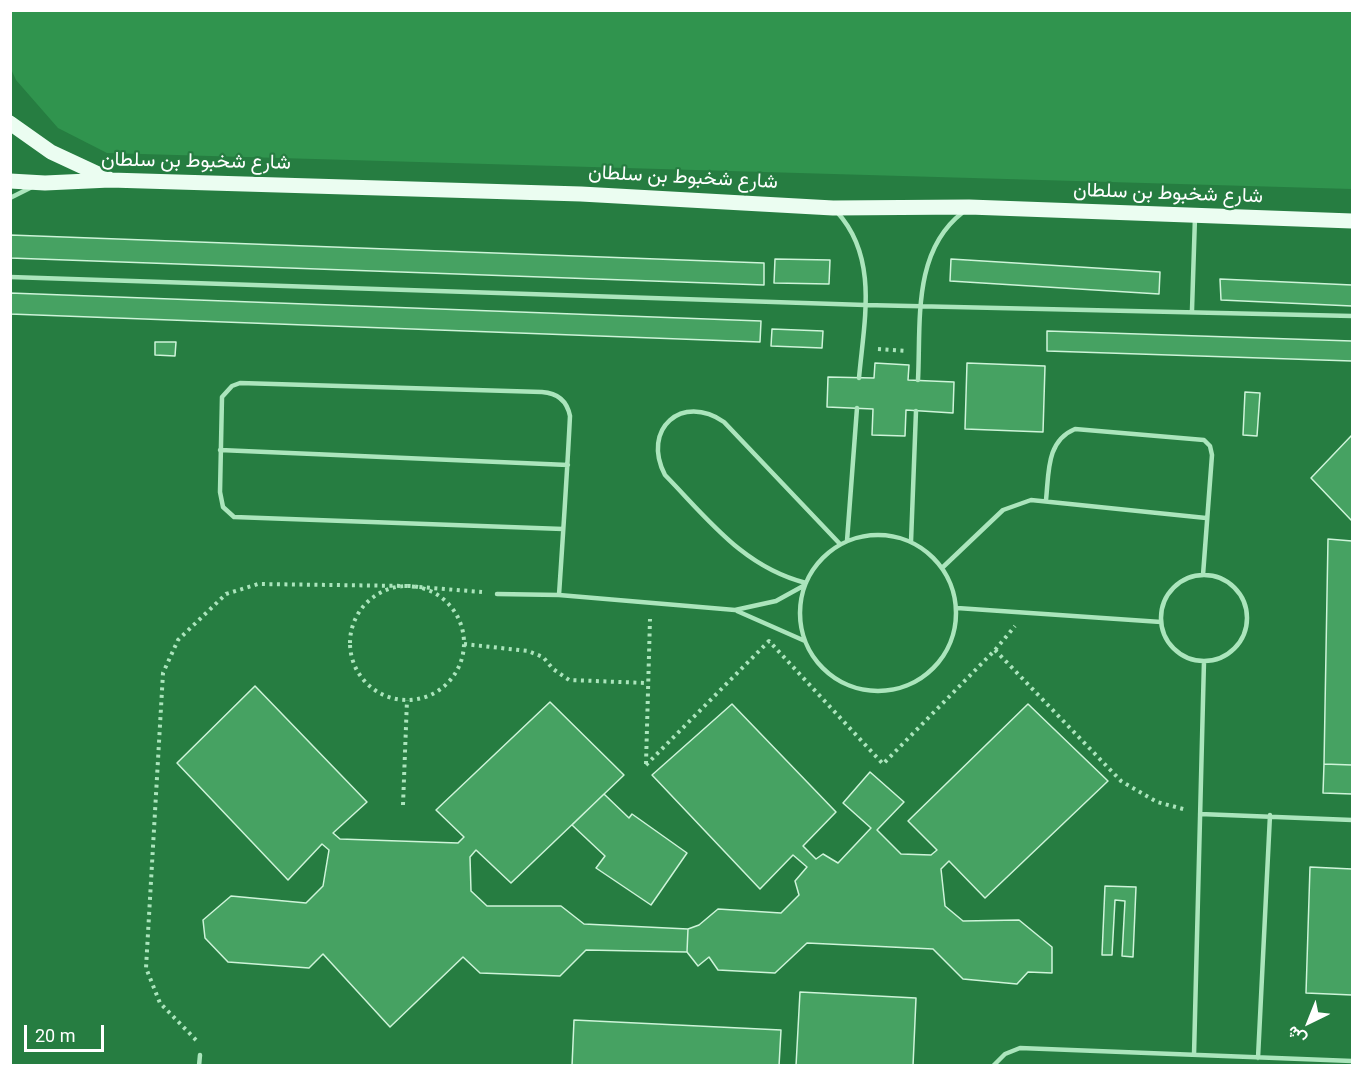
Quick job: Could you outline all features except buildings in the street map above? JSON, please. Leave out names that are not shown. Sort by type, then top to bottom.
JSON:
[{"type":"main road","points":[[10,123],[51,152],[110,180]]},
{"type":"main road","name":"شارع شخبوط بن سلطان","points":[[10,181],[45,183],[110,180],[581,194],[833,208],[969,207],[1353,221]]},
{"type":"lane","points":[[10,198],[45,183]]},
{"type":"lane","points":[[918,380],[926,268],[941,233],[969,207]]},
{"type":"lane","points":[[833,208],[845,221],[861,252],[865,269],[866,304],[859,378]]},
{"type":"lane","points":[[1192,310],[1195,216]]},
{"type":"lane","points":[[10,277],[866,304],[1192,310],[1353,316]]},
{"type":"lane","points":[[559,595],[568,465],[568,408],[558,396],[542,392],[240,382],[232,386],[222,397],[220,450],[223,507],[227,513],[241,519],[563,529]]},
{"type":"lane","points":[[847,541],[857,408]]},
{"type":"lane","points":[[806,584],[773,573],[744,554],[665,475],[658,462],[656,446],[660,432],[669,420],[682,412],[697,410],[712,413],[724,422],[840,544]]},
{"type":"lane","points":[[911,542],[916,411]]},
{"type":"lane","points":[[1046,500],[1054,447],[1066,432],[1075,429],[1199,438],[1208,443],[1212,451],[1203,575]]},
{"type":"lane","points":[[220,450],[568,465]]},
{"type":"lane","points":[[942,568],[1003,510],[1031,500],[1206,518]]},
{"type":"lane","points":[[879,534],[911,542],[928,553],[942,568],[950,581],[957,608],[953,638],[939,663],[916,682],[888,690],[859,688],[832,676],[812,654],[806,640],[800,613],[806,584],[825,555],[847,541],[879,534]]},
{"type":"lane","points":[[1203,575],[1219,578],[1238,592],[1245,606],[1247,622],[1243,637],[1233,650],[1220,658],[1204,661],[1189,658],[1175,650],[1166,637],[1161,622],[1163,606],[1169,592],[1181,581],[1203,575]]},
{"type":"lane","points":[[497,594],[559,595],[735,610],[756,608],[776,601],[806,584]]},
{"type":"lane","points":[[957,608],[1161,622]]},
{"type":"lane","points":[[735,610],[806,640]]},
{"type":"lane","points":[[1194,1055],[1204,661]]},
{"type":"lane","points":[[1200,814],[1353,820]]},
{"type":"lane","points":[[1258,1058],[1270,815]]},
{"type":"lane","points":[[993,1065],[1005,1054],[1020,1048],[1353,1061]]},
{"type":"lane","points":[[199,1065],[200,1055]]},
{"type":"path","points":[[862,348],[920,352]]},
{"type":"path","points":[[200,1055],[196,1041],[160,1003],[146,968],[163,673],[178,640],[226,594],[258,584],[407,586],[497,594]]},
{"type":"path","points":[[407,586],[436,594],[447,603],[462,629],[464,644],[462,658],[447,683],[435,693],[407,700],[378,692],[367,683],[352,657],[350,643],[352,628],[367,602],[378,593],[407,586]]},
{"type":"path","points":[[651,604],[646,683],[646,765],[769,641],[884,764],[995,650],[1026,613]]},
{"type":"path","points":[[464,644],[528,651],[543,657],[553,669],[569,680],[646,683]]},
{"type":"path","points":[[995,650],[1121,782],[1157,802],[1200,814]]},
{"type":"path","points":[[403,805],[407,700]]},
{"type":"green space","points":[[10,11],[1352,11],[1352,189],[107,153],[58,128],[16,80],[11,69]]}]
